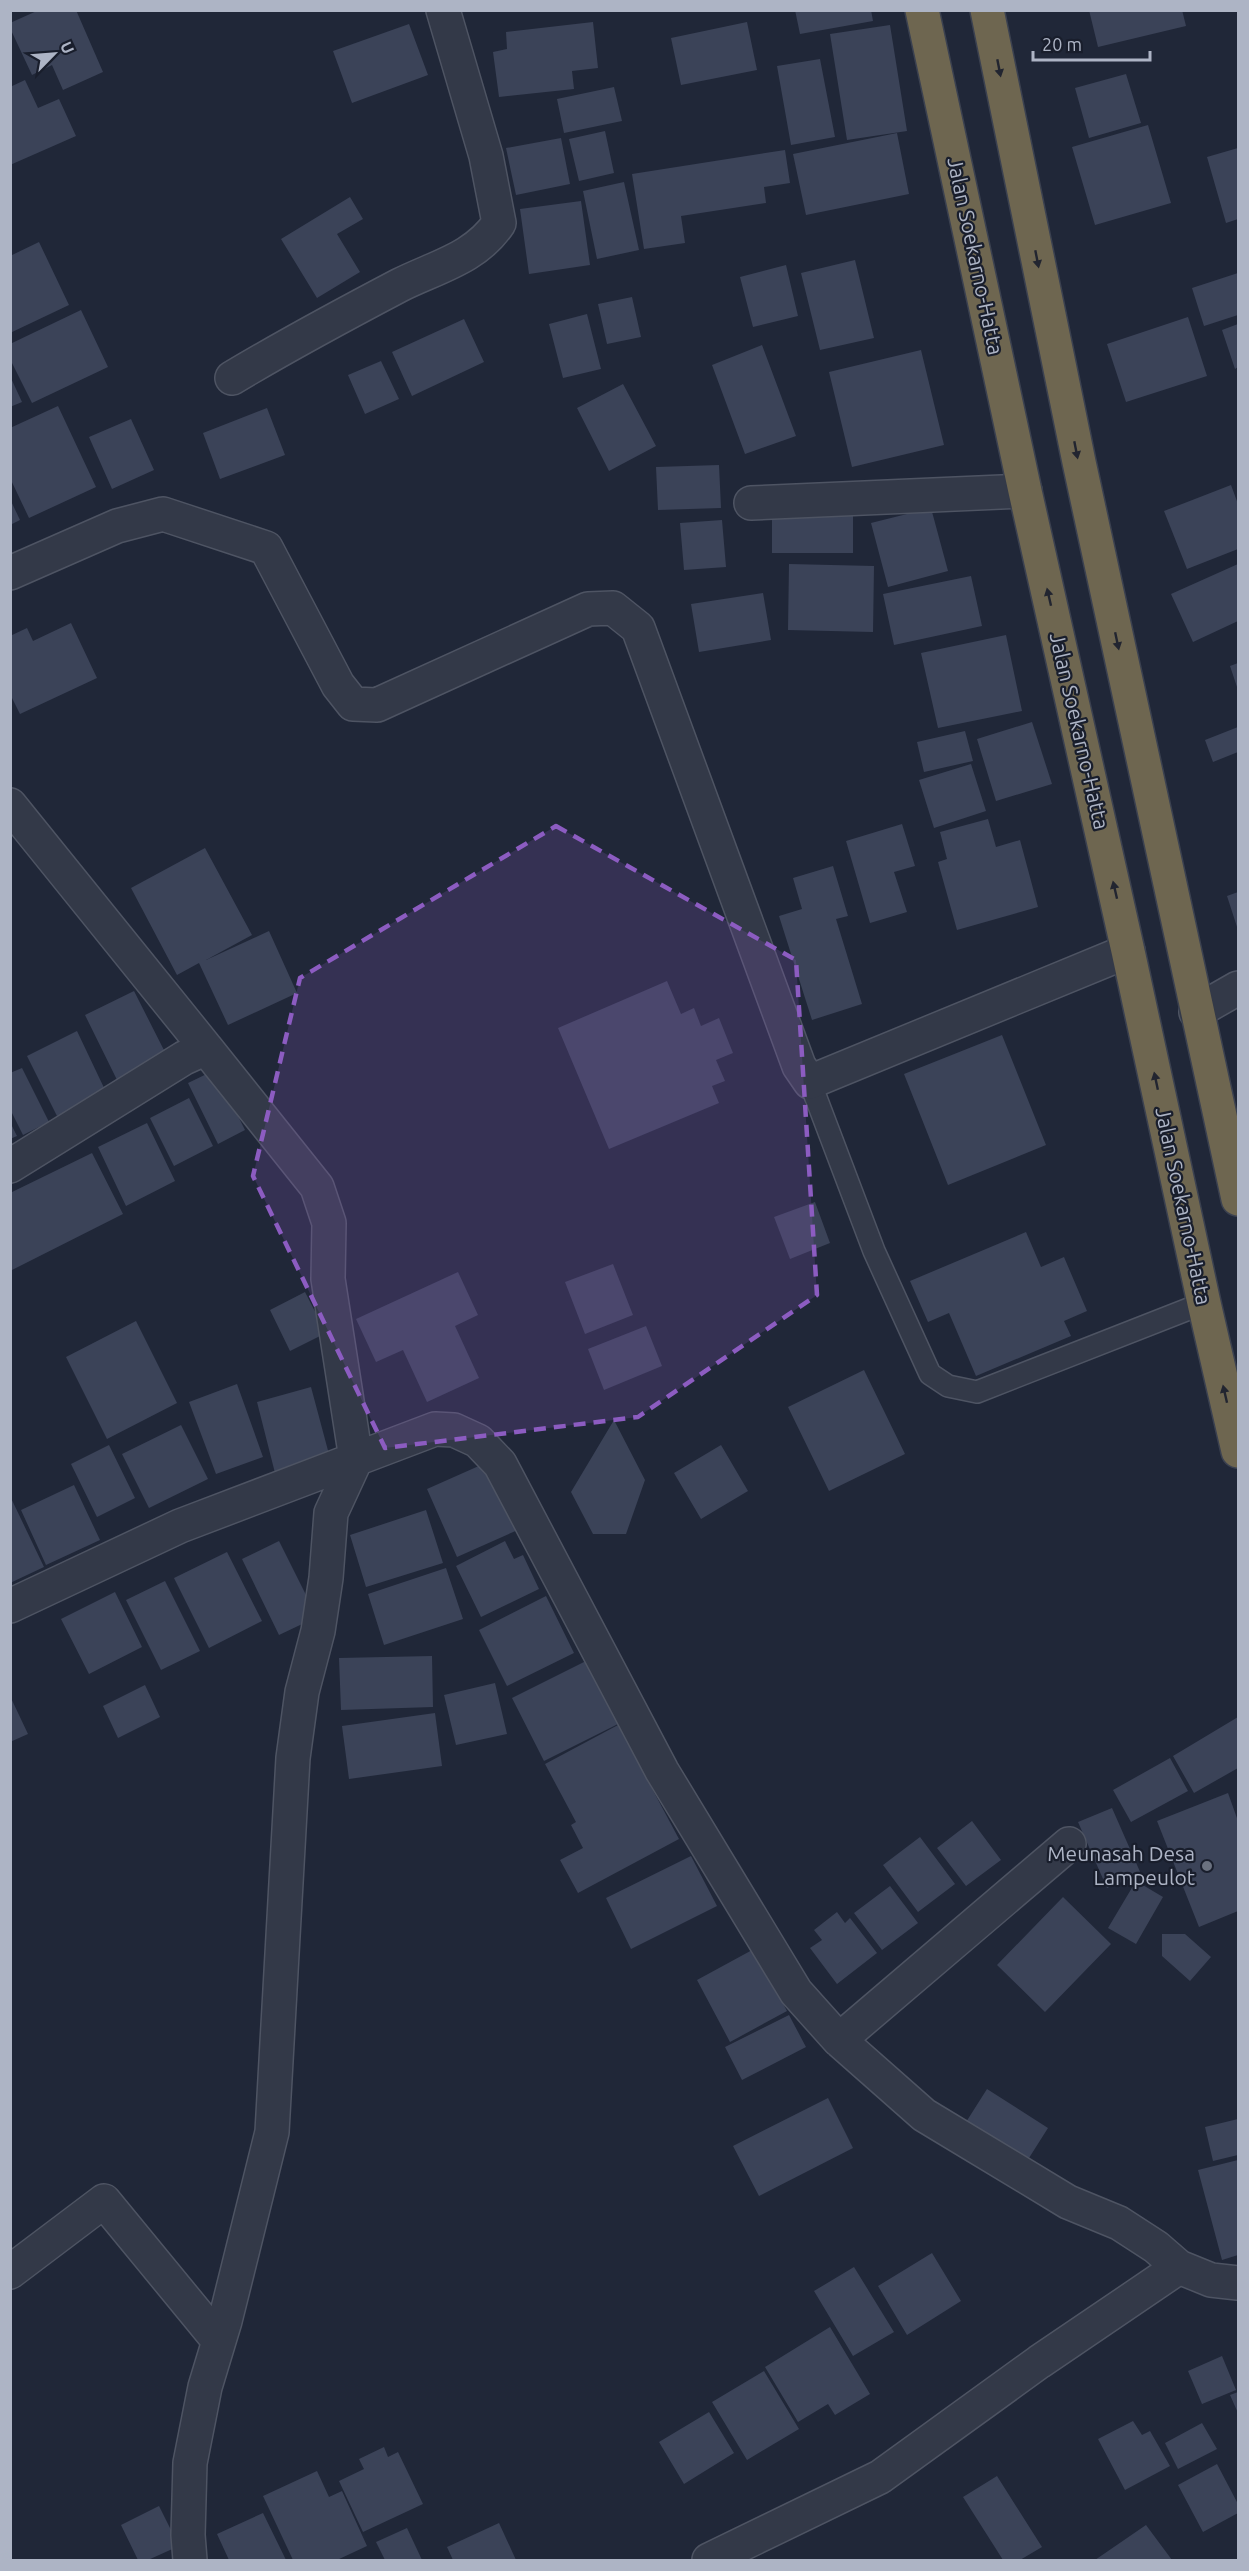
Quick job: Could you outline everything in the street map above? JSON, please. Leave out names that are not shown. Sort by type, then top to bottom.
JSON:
[{"type":"highway","name":"Jalan Soekarno-Hatta","points":[[922,10],[1025,491],[1204,1303],[1239,1451]]},
{"type":"highway","points":[[987,10],[1079,462],[1196,1012],[1239,1199]]},
{"type":"street","points":[[231,378],[402,284],[473,251],[490,237],[499,223],[486,156],[443,10]]},
{"type":"street","points":[[751,503],[1025,491]]},
{"type":"street","points":[[10,573],[117,526],[163,514],[266,548],[338,685],[353,704],[377,705],[588,609],[613,608],[638,628],[799,1066],[810,1082],[1128,951]]},
{"type":"street","points":[[10,805],[317,1187],[329,1223],[328,1279],[356,1459],[331,1514],[326,1578],[318,1631],[302,1692],[296,1736],[272,2132],[205,2387],[190,2463],[188,2535],[190,2560]]},
{"type":"street","points":[[1196,1012],[1239,988]]},
{"type":"street","points":[[10,1166],[184,1058],[206,1048]]},
{"type":"street","points":[[10,1606],[180,1526],[435,1429],[454,1430],[478,1442],[500,1464],[662,1771],[796,1992],[839,2040],[924,2115],[1068,2202],[1119,2223],[1156,2247],[1179,2267],[1211,2280],[1239,2283]]},
{"type":"street","points":[[839,2040],[1068,1844]]},
{"type":"street","points":[[10,2272],[104,2201],[219,2340]]},
{"type":"street","points":[[708,2560],[880,2477],[1039,2361],[1179,2267]]},
{"type":"lane","points":[[810,1082],[874,1251],[918,1352],[930,1374],[948,1386],[976,1392],[1204,1303]]},
{"type":"highlighted area","points":[[556,826],[796,960],[817,1295],[638,1417],[385,1448],[253,1176],[300,978]]},
{"type":"building","points":[[39,10],[76,10],[103,72],[63,90],[52,65],[32,75],[10,28],[10,23]]},
{"type":"building","points":[[795,10],[871,10],[873,21],[800,34]]},
{"type":"building","points":[[1089,10],[1182,10],[1186,26],[1098,47]]},
{"type":"building","points":[[593,22],[598,68],[572,71],[574,89],[499,97],[493,52],[507,49],[506,32]]},
{"type":"building","points":[[747,22],[757,70],[681,85],[671,38]]},
{"type":"building","points":[[409,24],[428,75],[352,103],[333,51]]},
{"type":"building","points":[[890,25],[907,131],[847,140],[830,34]]},
{"type":"building","points":[[820,59],[835,137],[791,145],[777,66]]},
{"type":"building","points":[[1126,74],[1141,123],[1089,138],[1075,88]]},
{"type":"building","points":[[25,80],[38,108],[59,99],[76,136],[10,165],[10,87]]},
{"type":"building","points":[[614,87],[622,121],[564,133],[557,99]]},
{"type":"building","points":[[1148,125],[1171,203],[1095,225],[1072,147]]},
{"type":"building","points":[[605,131],[614,173],[579,181],[569,139]]},
{"type":"building","points":[[897,133],[909,194],[806,215],[793,154]]},
{"type":"building","points":[[561,138],[570,184],[516,195],[506,148]]},
{"type":"building","points":[[1238,148],[1238,219],[1226,223],[1207,157]]},
{"type":"building","points":[[785,150],[790,183],[764,187],[766,203],[681,216],[685,243],[644,249],[632,174]]},
{"type":"building","points":[[624,182],[639,250],[597,259],[583,191]]},
{"type":"building","points":[[350,197],[363,219],[337,234],[360,272],[317,298],[281,239]]},
{"type":"building","points":[[581,201],[590,265],[529,274],[520,209]]},
{"type":"building","points":[[39,242],[69,305],[10,333],[10,256]]},
{"type":"building","points":[[855,260],[874,338],[820,350],[801,273]]},
{"type":"building","points":[[786,265],[798,316],[753,327],[740,277]]},
{"type":"building","points":[[1238,273],[1238,315],[1204,326],[1192,288]]},
{"type":"building","points":[[632,297],[641,337],[607,344],[598,304]]},
{"type":"building","points":[[81,310],[108,367],[32,403],[10,359],[10,344]]},
{"type":"building","points":[[587,314],[601,369],[563,378],[549,324]]},
{"type":"building","points":[[1188,317],[1207,376],[1126,402],[1107,344]]},
{"type":"building","points":[[464,319],[484,362],[412,396],[392,352]]},
{"type":"building","points":[[1238,324],[1238,367],[1235,369],[1222,330]]},
{"type":"building","points":[[762,345],[796,436],[745,454],[712,365]]},
{"type":"building","points":[[921,350],[944,445],[852,467],[829,372]]},
{"type":"building","points":[[381,361],[399,399],[365,414],[348,375]]},
{"type":"building","points":[[10,376],[22,402],[10,407]]},
{"type":"building","points":[[623,384],[656,446],[609,471],[577,408]]},
{"type":"building","points":[[58,406],[96,487],[29,518],[10,478],[10,428]]},
{"type":"building","points":[[267,408],[285,455],[220,479],[203,433]]},
{"type":"building","points":[[131,419],[154,470],[112,489],[89,437]]},
{"type":"building","points":[[719,465],[721,508],[658,510],[656,467]]},
{"type":"building","points":[[1231,485],[1238,504],[1238,549],[1187,569],[1164,511]]},
{"type":"building","points":[[10,499],[20,520],[10,525]]},
{"type":"building","points":[[931,508],[948,571],[888,587],[871,523]]},
{"type":"building","points":[[772,513],[853,513],[853,553],[772,553]]},
{"type":"building","points":[[722,520],[726,567],[684,570],[680,523]]},
{"type":"building","points":[[789,564],[874,566],[873,632],[788,630]]},
{"type":"building","points":[[1238,564],[1238,621],[1193,642],[1171,594]]},
{"type":"building","points":[[971,576],[982,626],[894,645],[883,594]]},
{"type":"building","points":[[763,593],[771,640],[699,652],[691,604]]},
{"type":"building","points":[[71,623],[97,678],[20,714],[10,694],[10,636],[27,628],[33,641]]},
{"type":"building","points":[[1006,635],[1022,711],[938,728],[921,653]]},
{"type":"building","points":[[1238,663],[1238,690],[1230,666]]},
{"type":"building","points":[[1032,722],[1052,784],[996,801],[977,739]]},
{"type":"building","points":[[1238,727],[1238,752],[1213,762],[1205,740]]},
{"type":"building","points":[[965,731],[973,761],[924,772],[917,742]]},
{"type":"building","points":[[971,764],[986,811],[934,828],[919,780]]},
{"type":"building","points":[[988,819],[996,847],[1020,840],[1038,907],[957,930],[938,862],[947,859],[940,832]]},
{"type":"building","points":[[902,824],[915,866],[894,872],[907,912],[870,923],[846,841]]},
{"type":"building","points":[[205,848],[252,935],[206,960],[269,931],[297,993],[228,1025],[199,963],[177,975],[131,888]]},
{"type":"building","points":[[833,866],[848,916],[836,919],[862,1004],[812,1020],[779,916],[802,909],[793,878]]},
{"type":"building","points":[[1238,892],[1238,930],[1227,896]]},
{"type":"building","points":[[667,981],[681,1014],[694,1008],[701,1026],[719,1018],[733,1053],[716,1060],[725,1081],[712,1086],[719,1103],[609,1149],[558,1028]]},
{"type":"building","points":[[134,991],[168,1058],[119,1084],[85,1015]]},
{"type":"building","points":[[77,1031],[106,1092],[57,1116],[27,1056]]},
{"type":"building","points":[[1002,1035],[1046,1145],[948,1185],[904,1074]]},
{"type":"building","points":[[22,1068],[49,1122],[23,1135],[10,1109],[10,1073]]},
{"type":"building","points":[[215,1070],[245,1130],[218,1144],[188,1083]]},
{"type":"building","points":[[189,1098],[213,1146],[174,1166],[150,1118]]},
{"type":"building","points":[[10,1122],[17,1136],[10,1139]]},
{"type":"building","points":[[147,1123],[175,1181],[126,1206],[98,1147]]},
{"type":"building","points":[[92,1153],[123,1214],[10,1271],[10,1193]]},
{"type":"building","points":[[815,1202],[830,1243],[790,1259],[774,1217]]},
{"type":"building","points":[[1026,1232],[1041,1267],[1064,1257],[1087,1311],[1064,1321],[1071,1336],[976,1376],[949,1313],[928,1322],[910,1281]]},
{"type":"building","points":[[613,1264],[633,1315],[585,1334],[565,1282]]},
{"type":"building","points":[[458,1272],[478,1315],[455,1326],[479,1378],[427,1402],[403,1350],[376,1362],[356,1319]]},
{"type":"building","points":[[305,1292],[326,1333],[290,1351],[270,1310]]},
{"type":"building","points":[[136,1321],[177,1403],[107,1439],[66,1357]]},
{"type":"building","points":[[646,1326],[662,1366],[604,1390],[588,1349]]},
{"type":"building","points":[[864,1370],[905,1454],[829,1491],[788,1407]]},
{"type":"building","points":[[237,1384],[263,1457],[216,1474],[189,1402]]},
{"type":"building","points":[[311,1387],[330,1458],[275,1473],[257,1402]]},
{"type":"building","points":[[614,1420],[645,1480],[626,1534],[593,1534],[571,1492]]},
{"type":"building","points":[[181,1425],[208,1479],[149,1508],[122,1454]]},
{"type":"building","points":[[109,1445],[135,1498],[97,1517],[71,1464]]},
{"type":"building","points":[[721,1445],[748,1491],[701,1519],[674,1473]]},
{"type":"building","points":[[490,1461],[520,1529],[457,1557],[427,1489]]},
{"type":"building","points":[[74,1485],[100,1540],[46,1565],[21,1510]]},
{"type":"building","points":[[10,1496],[44,1567],[10,1583]]},
{"type":"building","points":[[426,1510],[443,1563],[366,1587],[350,1535]]},
{"type":"building","points":[[279,1541],[317,1617],[279,1635],[242,1559]]},
{"type":"building","points":[[505,1541],[514,1559],[523,1555],[539,1589],[481,1617],[456,1566]]},
{"type":"building","points":[[227,1552],[262,1621],[209,1648],[174,1578]]},
{"type":"building","points":[[446,1568],[463,1619],[384,1645],[368,1594]]},
{"type":"building","points":[[165,1581],[200,1651],[161,1670],[126,1600]]},
{"type":"building","points":[[115,1592],[142,1647],[89,1674],[61,1619]]},
{"type":"building","points":[[546,1596],[574,1653],[507,1686],[479,1630]]},
{"type":"building","points":[[432,1656],[433,1707],[341,1710],[339,1658]]},
{"type":"building","points":[[586,1661],[618,1724],[544,1761],[512,1698]]},
{"type":"building","points":[[495,1683],[507,1734],[456,1745],[444,1695]]},
{"type":"building","points":[[145,1685],[160,1717],[118,1738],[103,1706]]},
{"type":"building","points":[[10,1696],[28,1734],[10,1742]]},
{"type":"building","points":[[435,1713],[442,1766],[349,1779],[342,1726]]},
{"type":"building","points":[[1238,1717],[1238,1768],[1194,1793],[1173,1756]]},
{"type":"building","points":[[618,1725],[679,1839],[578,1893],[560,1860],[583,1848],[571,1825],[576,1822],[545,1764]]},
{"type":"building","points":[[1170,1758],[1188,1791],[1131,1822],[1113,1790]]},
{"type":"building","name":"Meunasah Desa Lampeulot","points":[[1228,1793],[1238,1821],[1238,1911],[1199,1927],[1157,1821]]},
{"type":"building","points":[[1112,1808],[1141,1874],[1107,1888],[1078,1822]]},
{"type":"building","points":[[972,1821],[1001,1860],[966,1886],[937,1848]]},
{"type":"building","points":[[920,1837],[955,1884],[918,1912],[883,1865]]},
{"type":"building","points":[[691,1856],[717,1906],[631,1949],[606,1898]]},
{"type":"building","points":[[1136,1881],[1163,1897],[1136,1944],[1108,1928]]},
{"type":"building","points":[[890,1886],[918,1923],[882,1950],[854,1913]]},
{"type":"building","points":[[1063,1897],[1111,1944],[1045,2012],[997,1965]]},
{"type":"building","points":[[837,1912],[845,1923],[850,1918],[877,1953],[837,1984],[810,1948],[822,1940],[814,1930]]},
{"type":"building","points":[[1162,1934],[1185,1934],[1211,1957],[1190,1981],[1162,1956]]},
{"type":"building","points":[[754,1949],[787,2011],[730,2042],[697,1980]]},
{"type":"building","points":[[789,2015],[806,2047],[742,2080],[725,2047]]},
{"type":"building","points":[[987,2089],[1048,2128],[1022,2169],[961,2130]]},
{"type":"building","points":[[828,2098],[853,2148],[759,2196],[733,2146]]},
{"type":"building","points":[[1238,2119],[1238,2155],[1213,2161],[1205,2127]]},
{"type":"building","points":[[1238,2160],[1238,2255],[1222,2260],[1198,2170]]},
{"type":"building","points":[[932,2253],[961,2301],[907,2335],[878,2286]]},
{"type":"building","points":[[854,2267],[894,2332],[853,2356],[814,2291]]},
{"type":"building","points":[[830,2327],[870,2394],[835,2415],[828,2404],[798,2422],[765,2367]]},
{"type":"building","points":[[1222,2356],[1236,2390],[1202,2404],[1188,2371]]},
{"type":"building","points":[[764,2371],[799,2429],[747,2460],[712,2402]]},
{"type":"building","points":[[1238,2392],[1238,2413],[1230,2395]]},
{"type":"building","points":[[709,2412],[734,2453],[684,2484],[659,2442]]},
{"type":"building","points":[[1133,2421],[1142,2435],[1150,2431],[1170,2466],[1125,2490],[1098,2439]]},
{"type":"building","points":[[1202,2423],[1217,2449],[1178,2469],[1165,2443]]},
{"type":"building","points":[[384,2447],[388,2457],[398,2452],[423,2504],[363,2532],[339,2481],[364,2469],[359,2459]]},
{"type":"building","points":[[1217,2464],[1238,2504],[1238,2513],[1203,2532],[1178,2485]]},
{"type":"building","points":[[317,2471],[329,2497],[342,2491],[367,2546],[337,2560],[293,2560],[263,2496]]},
{"type":"building","points":[[997,2476],[1042,2547],[1020,2560],[1003,2560],[963,2497]]},
{"type":"building","points":[[159,2506],[179,2546],[148,2560],[138,2560],[121,2525]]},
{"type":"building","points":[[263,2513],[286,2560],[229,2560],[217,2534]]},
{"type":"building","points":[[499,2523],[516,2560],[453,2560],[447,2547]]},
{"type":"building","points":[[1146,2525],[1172,2560],[1095,2560]]},
{"type":"building","points":[[407,2528],[422,2560],[385,2560],[376,2542]]},
{"type":"place","name":"Meunasah Desa Lampeulot","points":[[1207,1866]]}]
